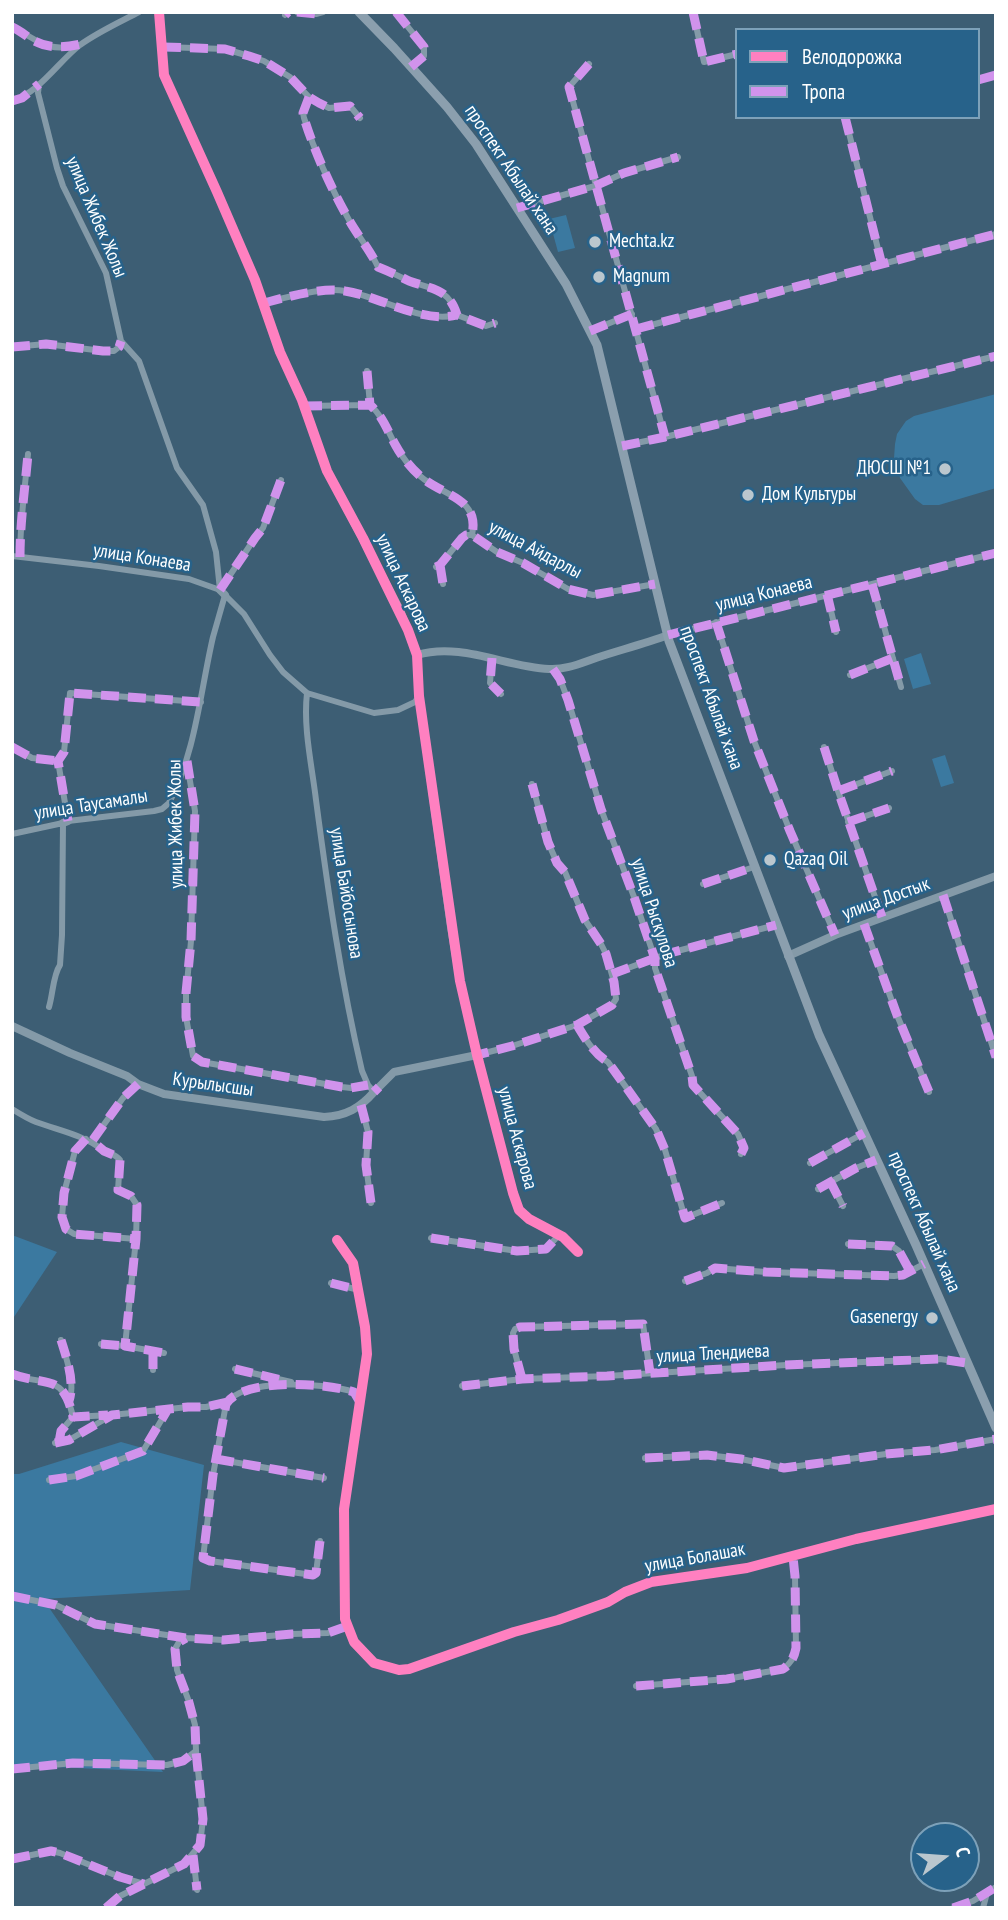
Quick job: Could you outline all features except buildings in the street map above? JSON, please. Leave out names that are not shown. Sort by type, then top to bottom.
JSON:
[{"type":"main road","name":"проспект Абылай хана","points":[[359,12],[447,107],[476,144],[566,284],[590,331],[600,358],[668,635],[818,1035],[996,1428]]},
{"type":"street","points":[[12,27],[22,31],[30,39],[66,48],[81,44],[139,12]]},
{"type":"street","name":"улица Аскарова","points":[[159,12],[164,75],[223,203],[327,471],[400,610],[417,654],[419,695],[460,981],[513,1193],[519,1210],[529,1219],[559,1235],[578,1252]]},
{"type":"street","points":[[297,12],[323,12]]},
{"type":"street","points":[[396,12],[424,47],[424,56],[411,67]]},
{"type":"street","points":[[693,12],[704,62],[735,54]]},
{"type":"street","points":[[12,101],[22,98],[39,84],[81,44]]},
{"type":"street","points":[[163,47],[225,49],[264,61],[290,78],[309,97],[329,108],[350,106],[360,118]]},
{"type":"street","points":[[589,64],[569,87],[665,437]]},
{"type":"street","name":"улица Жибек Жолы","points":[[39,84],[38,93],[57,168],[76,214],[106,273],[121,341],[139,361],[177,468],[203,505],[223,593],[187,761],[195,811],[191,941],[186,993],[189,1042],[193,1056],[202,1062],[342,1087],[368,1085]]},
{"type":"street","points":[[309,97],[303,113],[316,153],[347,217],[378,267],[438,290],[450,300],[457,315]]},
{"type":"street","points":[[846,119],[882,265]]},
{"type":"street","points":[[517,208],[595,186],[624,173],[678,157]]},
{"type":"street","points":[[636,329],[996,234]]},
{"type":"street","points":[[264,303],[302,294],[345,291],[434,316],[447,318],[457,315],[486,326],[495,323]]},
{"type":"street","points":[[590,331],[632,314]]},
{"type":"street","points":[[12,347],[46,344],[114,351],[121,341]]},
{"type":"street","points":[[622,446],[996,356]]},
{"type":"street","points":[[304,406],[370,405],[368,372]]},
{"type":"street","name":"улица Айдарлы","points":[[370,405],[385,424],[401,456],[418,475],[471,511],[475,523],[472,535],[498,552],[568,589],[593,596],[655,584]]},
{"type":"street","points":[[16,556],[28,454]]},
{"type":"street","points":[[223,593],[229,579],[263,528],[281,480]]},
{"type":"street","points":[[443,584],[438,566],[462,538],[472,535]]},
{"type":"street","name":"улица Конаева","points":[[417,654],[446,651],[492,658],[525,667],[553,669],[582,664],[716,622],[996,553]]},
{"type":"street","name":"улица Конаева","points":[[16,556],[189,579],[223,593],[244,614],[283,672],[307,693],[374,713],[398,710],[415,702],[419,695]]},
{"type":"street","points":[[872,584],[901,687]]},
{"type":"street","points":[[827,594],[836,632]]},
{"type":"street","points":[[716,622],[754,741],[835,935]]},
{"type":"street","points":[[850,675],[892,657]]},
{"type":"street","points":[[492,658],[490,683],[501,694]]},
{"type":"street","name":"улица Рыскулова","points":[[553,669],[561,679],[568,699],[601,809],[634,897],[693,1085],[738,1134],[744,1148],[741,1154]]},
{"type":"street","points":[[49,1007],[57,968],[60,965],[65,822],[58,761],[64,752],[70,693],[201,702]]},
{"type":"street","name":"улица Байбосынова","points":[[307,693],[309,745],[331,906],[362,1071],[368,1085],[377,1090]]},
{"type":"street","points":[[12,747],[32,758],[58,761]]},
{"type":"street","points":[[824,747],[882,917]]},
{"type":"street","name":"улица Таусамалы","points":[[12,834],[65,822],[162,809],[173,796],[187,761]]},
{"type":"street","points":[[838,791],[892,771]]},
{"type":"street","points":[[371,1203],[366,1165],[368,1132],[361,1105],[394,1072],[477,1055],[577,1025],[612,1005],[616,999],[612,974],[601,944],[585,920],[565,872],[557,863],[548,842],[532,783]]},
{"type":"street","points":[[848,822],[889,807]]},
{"type":"street","points":[[703,884],[754,867]]},
{"type":"street","name":"улица Достык","points":[[788,956],[864,923],[996,876]]},
{"type":"street","points":[[943,895],[996,1057]]},
{"type":"street","points":[[864,923],[897,1015],[929,1092]]},
{"type":"street","points":[[612,974],[666,954],[776,925]]},
{"type":"street","points":[[577,1025],[584,1038],[608,1062],[656,1129],[685,1218],[722,1203]]},
{"type":"street","name":"Курылысшы","points":[[12,1026],[164,1094],[324,1117],[348,1112],[361,1105]]},
{"type":"street","points":[[136,1239],[75,1234],[66,1230],[62,1217],[64,1193],[75,1151],[89,1140],[138,1084]]},
{"type":"street","points":[[12,1109],[34,1122],[89,1140],[120,1160],[118,1190],[131,1196],[137,1205],[125,1346]]},
{"type":"street","points":[[810,1163],[864,1133]]},
{"type":"street","points":[[817,1178],[819,1188],[876,1160]]},
{"type":"street","points":[[830,1181],[844,1206]]},
{"type":"street","points":[[431,1238],[517,1251],[546,1249],[559,1235]]},
{"type":"street","points":[[12,1596],[56,1605],[95,1624],[186,1638],[223,1640],[316,1634],[348,1626],[345,1619],[344,1509],[368,1354],[353,1263],[337,1240]]},
{"type":"street","points":[[848,1244],[892,1247],[899,1251],[910,1271]]},
{"type":"street","points":[[685,1281],[715,1268],[894,1276],[924,1264]]},
{"type":"street","points":[[331,1283],[359,1290]]},
{"type":"street","points":[[522,1379],[513,1333],[520,1327],[543,1325],[643,1324],[650,1373]]},
{"type":"street","points":[[61,1340],[68,1364],[71,1395],[69,1401]]},
{"type":"street","points":[[101,1344],[164,1353]]},
{"type":"street","points":[[153,1351],[153,1370]]},
{"type":"street","name":"улица Тлендиева","points":[[462,1386],[522,1379],[940,1359],[967,1363]]},
{"type":"street","points":[[235,1369],[299,1384],[339,1387],[354,1392],[361,1404]]},
{"type":"street","points":[[12,1374],[49,1382],[61,1388],[68,1396],[73,1417]]},
{"type":"street","points":[[112,1415],[69,1440],[57,1442],[61,1431],[73,1417],[216,1405],[227,1402],[241,1391],[299,1384]]},
{"type":"street","points":[[227,1402],[202,1558],[313,1575],[316,1573],[320,1541]]},
{"type":"street","points":[[49,1480],[76,1476],[143,1451],[168,1409]]},
{"type":"street","points":[[645,1458],[707,1455],[784,1468],[935,1450],[996,1439]]},
{"type":"street","points":[[216,1459],[324,1478]]},
{"type":"street","name":"улица Болашак","points":[[348,1626],[354,1642],[374,1663],[409,1669],[514,1632],[558,1620],[608,1602],[625,1591],[651,1582],[747,1568],[856,1539],[996,1509]]},
{"type":"street","points":[[636,1686],[727,1679],[787,1667],[796,1648],[793,1557]]},
{"type":"street","points":[[106,1908],[120,1896],[177,1869],[193,1856],[200,1845],[203,1819],[195,1725],[177,1670],[175,1649],[178,1642],[186,1638]]},
{"type":"street","points":[[12,1769],[73,1763],[167,1765],[183,1761],[196,1751]]},
{"type":"street","points":[[12,1859],[51,1852],[60,1853],[144,1884]]},
{"type":"street","points":[[193,1856],[197,1890]]},
{"type":"street","points":[[953,1908],[973,1901],[996,1887]]},
{"type":"street","points":[[983,1908],[988,1892]]},
{"type":"shaded area","points":[[566,215],[575,248],[558,252],[549,219]]},
{"type":"shaded area","points":[[996,394],[996,488],[939,505],[923,505],[915,499],[900,478],[894,458],[897,434],[906,421],[914,416]]},
{"type":"shaded area","points":[[921,653],[931,684],[913,689],[904,659]]},
{"type":"shaded area","points":[[945,755],[954,783],[941,787],[932,759]]},
{"type":"shaded area","points":[[12,1235],[57,1252],[12,1320]]},
{"type":"shaded area","points":[[121,1442],[204,1465],[190,1590],[43,1599],[163,1772],[12,1765],[12,1474]]},
{"type":"marked path","points":[[285,15],[288,12]]},
{"type":"marked path","points":[[297,12],[323,12]]},
{"type":"marked path","points":[[396,12],[424,47],[424,56],[411,67]]},
{"type":"marked path","points":[[693,12],[704,62],[735,54]]},
{"type":"marked path","points":[[12,27],[43,45],[62,47],[81,44]]},
{"type":"marked path","points":[[163,47],[225,49],[264,61],[290,77],[309,97],[319,103],[329,108],[350,106],[360,118]]},
{"type":"marked path","points":[[589,64],[569,87],[665,437]]},
{"type":"marked path","points":[[980,79],[996,75]]},
{"type":"marked path","points":[[12,101],[22,98],[39,84]]},
{"type":"marked path","points":[[309,97],[303,113],[318,157],[342,208],[378,267],[444,294],[454,306],[457,315],[486,326],[495,323]]},
{"type":"marked path","points":[[846,119],[882,265]]},
{"type":"marked path","points":[[517,208],[595,186],[624,173],[678,157]]},
{"type":"marked path","points":[[636,329],[996,234]]},
{"type":"marked path","points":[[264,303],[304,293],[336,290],[358,294],[415,313],[444,317],[457,315]]},
{"type":"marked path","points":[[590,331],[632,314]]},
{"type":"marked path","points":[[12,347],[46,344],[114,351],[121,341]]},
{"type":"marked path","points":[[622,446],[996,356]]},
{"type":"marked path","points":[[367,371],[370,405]]},
{"type":"marked path","points":[[304,406],[370,405],[382,419],[398,450],[413,469],[429,483],[465,505],[473,522],[472,535],[497,552],[523,563],[568,589],[593,595],[655,584]]},
{"type":"marked path","points":[[20,557],[28,454]]},
{"type":"marked path","points":[[220,590],[263,528],[281,480]]},
{"type":"marked path","points":[[436,567],[462,538],[472,535]]},
{"type":"marked path","points":[[668,635],[996,553]]},
{"type":"marked path","points":[[440,565],[443,584]]},
{"type":"marked path","points":[[872,584],[901,687]]},
{"type":"marked path","points":[[827,594],[836,632]]},
{"type":"marked path","points":[[716,622],[754,741],[835,935]]},
{"type":"marked path","points":[[492,658],[490,683],[501,694]]},
{"type":"marked path","points":[[850,675],[893,658]]},
{"type":"marked path","points":[[553,669],[568,700],[601,809],[655,959],[655,968],[693,1085],[738,1134],[744,1148],[741,1154]]},
{"type":"marked path","points":[[68,821],[58,761],[64,752],[70,693],[201,702]]},
{"type":"marked path","points":[[12,747],[32,758],[58,761]]},
{"type":"marked path","points":[[824,747],[838,791]]},
{"type":"marked path","points":[[187,761],[195,811],[191,941],[186,993],[186,1017],[193,1056],[202,1062],[342,1087],[368,1085]]},
{"type":"marked path","points":[[882,917],[838,791],[892,771]]},
{"type":"marked path","points":[[479,1061],[477,1055],[577,1025],[612,1005],[616,999],[606,954],[585,920],[565,872],[557,863],[548,842],[532,784]]},
{"type":"marked path","points":[[848,822],[889,808]]},
{"type":"marked path","points":[[703,884],[754,867]]},
{"type":"marked path","points":[[943,895],[996,1057]]},
{"type":"marked path","points":[[864,924],[929,1092]]},
{"type":"marked path","points":[[612,974],[666,954],[776,925]]},
{"type":"marked path","points":[[577,1025],[594,1050],[608,1062],[656,1129],[685,1218],[722,1203]]},
{"type":"marked path","points":[[138,1084],[123,1098],[92,1141],[120,1160],[118,1190],[131,1196],[137,1205],[125,1346],[164,1353]]},
{"type":"marked path","points":[[374,1092],[379,1087]]},
{"type":"marked path","points":[[361,1105],[368,1132],[366,1165],[371,1203]]},
{"type":"marked path","points":[[810,1163],[864,1133]]},
{"type":"marked path","points":[[86,1139],[75,1151],[64,1193],[62,1217],[66,1229],[74,1234],[136,1239]]},
{"type":"marked path","points":[[818,1189],[876,1160]]},
{"type":"marked path","points":[[830,1181],[843,1206]]},
{"type":"marked path","points":[[431,1238],[517,1251],[546,1249],[559,1235]]},
{"type":"marked path","points":[[848,1244],[892,1246],[899,1251],[910,1271]]},
{"type":"marked path","points":[[685,1281],[715,1268],[894,1276],[903,1275],[924,1264]]},
{"type":"marked path","points":[[331,1283],[359,1290]]},
{"type":"marked path","points":[[522,1379],[513,1333],[520,1327],[643,1324],[650,1373]]},
{"type":"marked path","points":[[61,1340],[71,1378],[69,1401]]},
{"type":"marked path","points":[[101,1344],[125,1346]]},
{"type":"marked path","points":[[153,1351],[153,1370]]},
{"type":"marked path","points":[[462,1386],[522,1379],[786,1365],[940,1359],[967,1363]]},
{"type":"marked path","points":[[235,1369],[286,1381]]},
{"type":"marked path","points":[[12,1374],[58,1387],[64,1393],[73,1417],[108,1415]]},
{"type":"marked path","points":[[320,1541],[316,1573],[313,1575],[203,1558],[213,1475],[226,1404],[235,1395],[249,1389],[286,1385],[325,1386],[354,1392],[361,1404]]},
{"type":"marked path","points":[[55,1443],[69,1440],[112,1415],[206,1407],[227,1402]]},
{"type":"marked path","points":[[49,1480],[76,1476],[143,1451],[168,1409]]},
{"type":"marked path","points":[[59,1442],[61,1431],[73,1417]]},
{"type":"marked path","points":[[645,1458],[707,1455],[784,1468],[935,1450],[996,1439]]},
{"type":"marked path","points":[[216,1459],[324,1478]]},
{"type":"marked path","points":[[636,1686],[727,1679],[786,1667],[796,1648],[793,1557]]},
{"type":"marked path","points":[[12,1596],[56,1605],[95,1624],[186,1638],[223,1640],[328,1633],[348,1626]]},
{"type":"marked path","points":[[106,1908],[120,1896],[184,1864],[200,1845],[203,1819],[195,1725],[177,1670],[175,1649],[179,1642],[186,1638]]},
{"type":"marked path","points":[[12,1769],[73,1763],[167,1765],[183,1761],[196,1751]]},
{"type":"marked path","points":[[12,1859],[51,1851],[144,1884]]},
{"type":"marked path","points":[[193,1855],[197,1890]]},
{"type":"marked path","points":[[953,1908],[973,1901],[996,1887]]},
{"type":"cycle path","points":[[159,12],[164,75],[255,280],[327,471],[363,538],[408,630],[417,655],[419,696],[460,981],[513,1193],[519,1210],[529,1219],[563,1237],[578,1252]]},
{"type":"cycle path","points":[[337,1240],[353,1263],[365,1327],[367,1354],[344,1509],[345,1619],[354,1642],[374,1663],[399,1670],[409,1669],[514,1632],[558,1620],[608,1602],[651,1582],[747,1568],[856,1539],[996,1509]]},
{"type":"place","name":"Mechta.kz","points":[[595,242]]},
{"type":"place","name":"Magnum","points":[[599,277]]},
{"type":"place","name":"ДЮСШ №1","points":[[945,469]]},
{"type":"place","name":"Дом Культуры","points":[[748,495]]},
{"type":"place","name":"Qazaq Oil","points":[[770,860]]},
{"type":"place","name":"Gasenergy","points":[[932,1318]]}]
